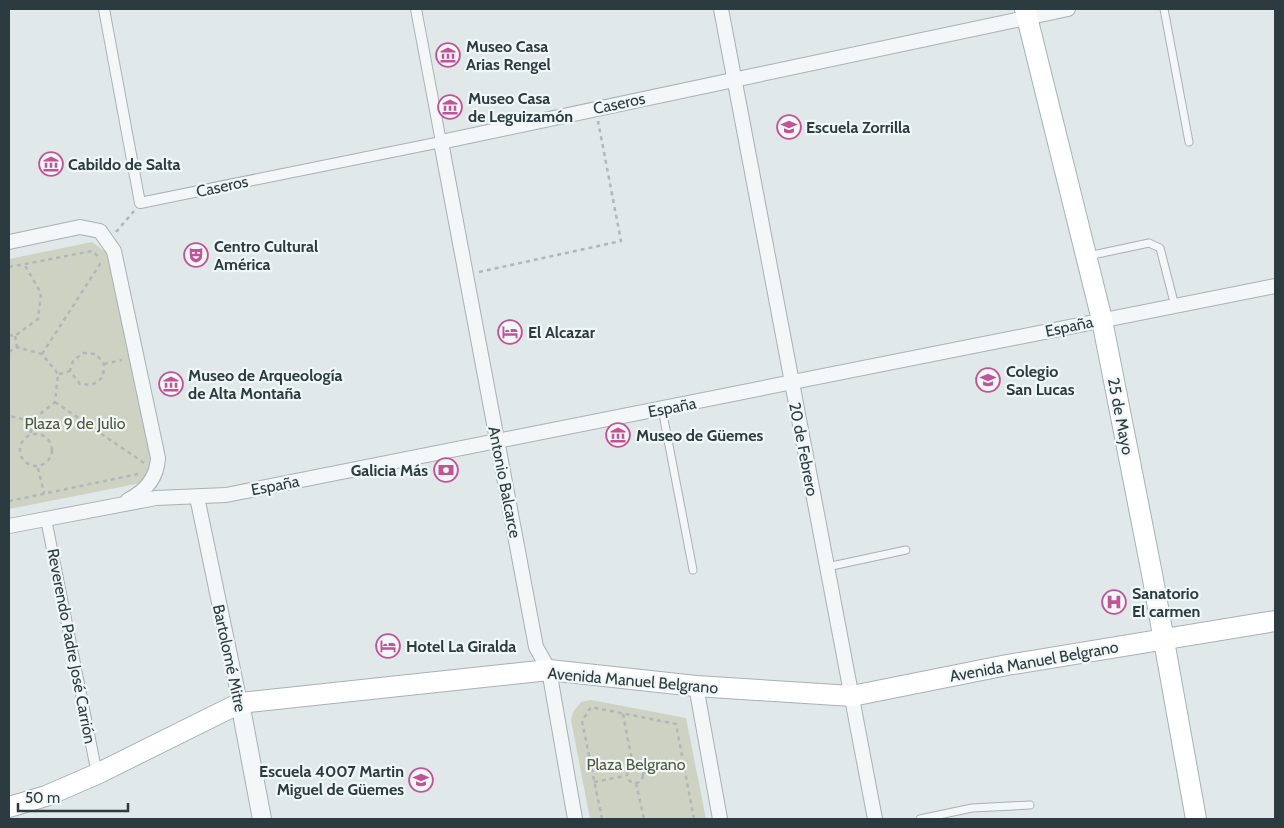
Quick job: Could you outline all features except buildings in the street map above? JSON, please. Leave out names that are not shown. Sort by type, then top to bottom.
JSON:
[{"type":"main road","name":"25 de Mayo","points":[[1026,13],[1102,320],[1196,819]]},
{"type":"main road","name":"Avenida Manuel Belgrano","points":[[9,807],[46,796],[97,774],[240,703],[549,670],[696,686],[852,696],[1007,665],[1275,621]]},
{"type":"street","points":[[104,9],[140,203]]},
{"type":"street","points":[[416,9],[440,142]]},
{"type":"street","name":"20 de Febrero","points":[[721,9],[875,819]]},
{"type":"street","name":"Caseros","points":[[140,203],[440,142],[734,79],[1026,13],[1068,9]]},
{"type":"street","name":"Antonio Balcarce","points":[[440,142],[536,647],[549,670],[575,819]]},
{"type":"street","points":[[9,242],[80,227],[100,232],[108,241],[117,258],[158,458],[154,477],[141,493],[116,505]]},
{"type":"street","name":"España","points":[[9,526],[156,498],[226,495],[497,440],[791,384],[1275,286]]},
{"type":"street","name":"Bartolomé Mitre","points":[[197,497],[262,819]]},
{"type":"street","name":"Reverendo Padre José Carrión","points":[[46,519],[97,774]]},
{"type":"street","points":[[696,686],[720,819]]},
{"type":"lane","points":[[1164,9],[1189,142]]},
{"type":"lane","points":[[1086,257],[1149,243],[1155,244],[1160,248],[1175,306]]},
{"type":"lane","points":[[662,409],[693,570]]},
{"type":"lane","points":[[827,566],[906,550]]},
{"type":"lane","points":[[920,819],[972,808],[1030,805]]},
{"type":"path","points":[[473,273],[621,241],[596,108]]},
{"type":"path","points":[[42,354],[103,260],[108,241],[140,203]]},
{"type":"path","points":[[9,267],[92,251],[107,265]]},
{"type":"path","points":[[9,335],[14,336],[38,319],[41,293],[24,264]]},
{"type":"path","points":[[14,336],[17,347]]},
{"type":"path","points":[[9,352],[17,347],[42,354],[58,374],[55,402],[30,421]]},
{"type":"path","points":[[84,353],[96,354],[104,364],[103,377],[92,385],[80,384],[70,371],[73,361],[84,353]]},
{"type":"path","points":[[104,364],[130,359]]},
{"type":"path","points":[[58,374],[70,371]]},
{"type":"path","points":[[55,402],[145,464]]},
{"type":"path","points":[[9,416],[30,421]]},
{"type":"path","points":[[30,421],[31,434]]},
{"type":"path","points":[[31,434],[22,442],[19,450],[21,457],[28,465],[38,468]]},
{"type":"path","points":[[31,434],[44,436],[52,446],[51,458],[38,468]]},
{"type":"path","points":[[9,501],[137,475],[145,464],[147,457]]},
{"type":"path","points":[[38,468],[44,494]]},
{"type":"path","points":[[602,819],[582,721],[592,707],[676,724],[694,819]]},
{"type":"path","points":[[623,713],[633,766]]},
{"type":"path","points":[[643,773],[684,765]]},
{"type":"path","points":[[633,766],[638,767],[643,773],[643,778],[636,783]]},
{"type":"path","points":[[626,776],[627,771],[633,766]]},
{"type":"path","points":[[594,782],[626,776]]},
{"type":"path","points":[[626,776],[631,782],[636,783]]},
{"type":"path","points":[[636,783],[644,819]]},
{"type":"green space","name":"Plaza 9 de Julio","points":[[92,242],[110,255],[151,462],[146,482],[9,509],[9,259]]},
{"type":"green space","name":"Plaza Belgrano","points":[[591,700],[686,718],[706,819],[590,819],[571,720],[573,712],[581,702]]},
{"type":"place","name":"Museo Casa Arias Rengel","points":[[448,55]]},
{"type":"place","name":"Museo Casa de Leguizamón","points":[[450,107]]},
{"type":"place","name":"Escuela Zorrilla","points":[[789,127]]},
{"type":"place","name":"Cabildo de Salta","points":[[51,164]]},
{"type":"place","name":"Centro Cultural América","points":[[196,255]]},
{"type":"place","name":"El Alcazar","points":[[510,332]]},
{"type":"place","name":"Colegio San Lucas","points":[[988,380]]},
{"type":"place","name":"Museo de Arqueología de Alta Montaña","points":[[171,384]]},
{"type":"place","name":"Museo de Güemes","points":[[618,435]]},
{"type":"place","name":"Galicia Más","points":[[446,470]]},
{"type":"place","name":"Sanatorio El carmen","points":[[1114,602]]},
{"type":"place","name":"Hotel La Giralda","points":[[388,646]]},
{"type":"place","name":"Escuela 4007 Martin Miguel de Güemes","points":[[421,780]]}]
